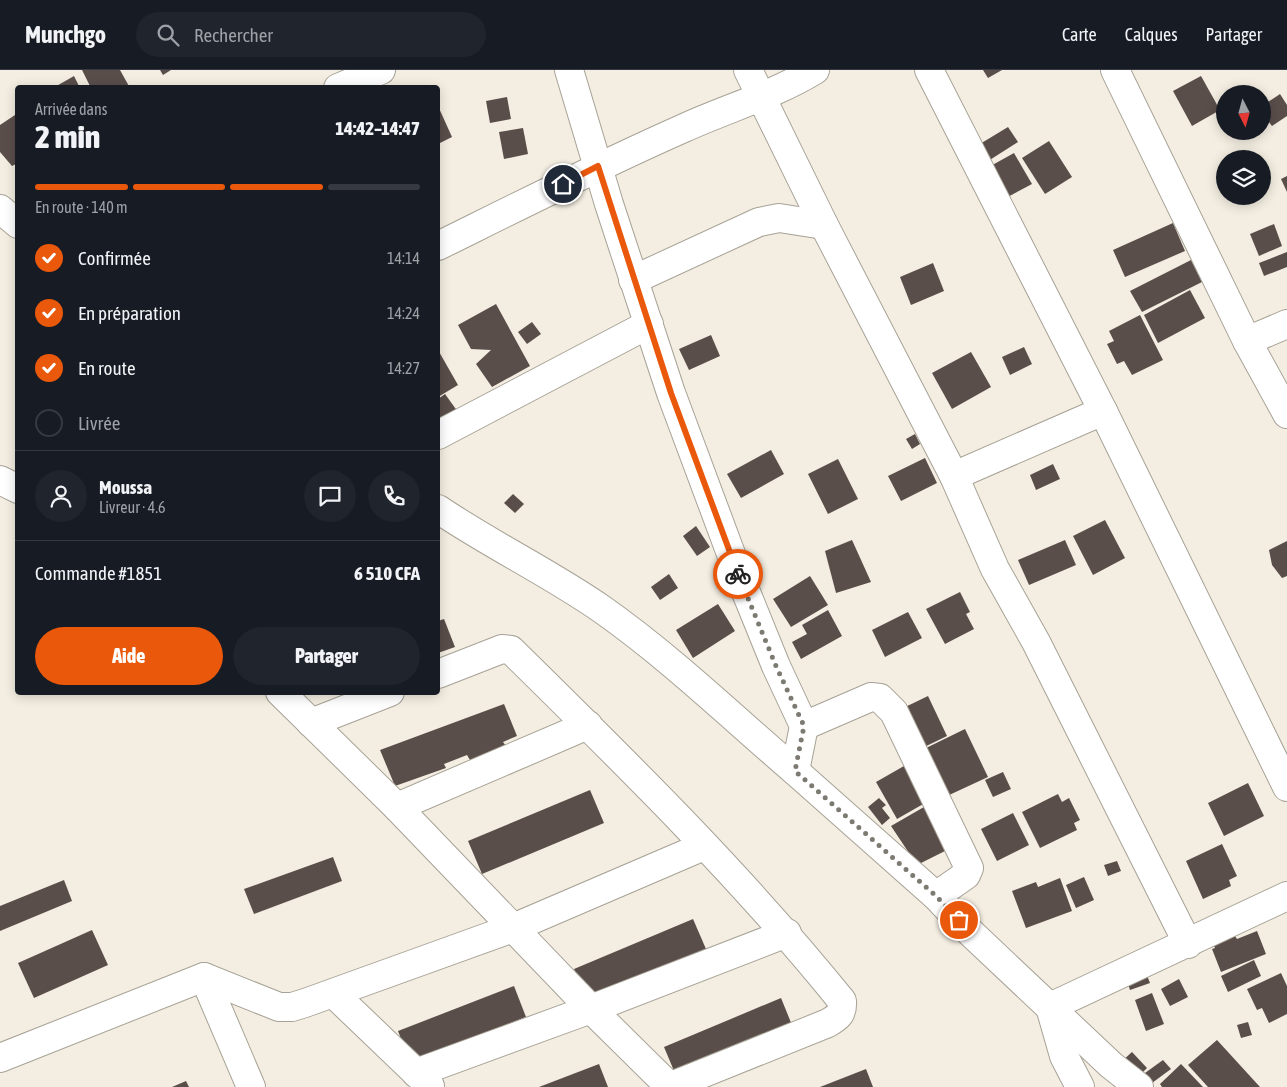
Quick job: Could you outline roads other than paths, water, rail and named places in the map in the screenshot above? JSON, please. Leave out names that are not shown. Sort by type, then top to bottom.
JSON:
[{"type":"street","points":[[345,85],[381,70]]},
{"type":"street","points":[[569,70],[633,280],[671,393],[737,570],[776,666],[804,726],[795,771]]},
{"type":"street","points":[[748,70],[824,225],[954,476],[995,569],[1036,642],[1188,944]]},
{"type":"street","points":[[440,245],[598,166],[718,113],[761,98],[815,70]]},
{"type":"street","points":[[929,70],[1103,412],[1287,787]]},
{"type":"street","points":[[1115,70],[1246,341],[1287,414]]},
{"type":"street","points":[[0,209],[15,222]]},
{"type":"street","points":[[633,280],[758,222],[779,218],[824,225]]},
{"type":"street","points":[[440,434],[649,324]]},
{"type":"street","points":[[1246,341],[1287,324]]},
{"type":"street","points":[[954,476],[1103,412]]},
{"type":"street","points":[[0,480],[15,488]]},
{"type":"street","points":[[440,510],[546,573],[604,611],[707,693],[936,896],[970,932],[1111,1065],[1139,1087]]},
{"type":"street","points":[[283,695],[397,807],[591,1009],[670,1087],[828,1023],[840,1015],[843,1009],[842,1001],[787,933],[588,725],[508,649],[502,648],[440,673]]},
{"type":"street","points":[[311,723],[382,695]]},
{"type":"street","points":[[804,726],[871,697],[880,698],[894,712],[969,868],[966,875],[936,896]]},
{"type":"street","points":[[397,807],[588,725]]},
{"type":"street","points":[[0,1058],[204,977],[279,1006],[292,1007],[334,994],[513,928],[704,846]]},
{"type":"street","points":[[1050,1007],[1287,896]]},
{"type":"street","points":[[334,994],[423,1080],[591,1009],[787,933]]},
{"type":"street","points":[[204,977],[250,1087]]},
{"type":"street","points":[[1050,1007],[1062,1049],[1080,1087]]}]
